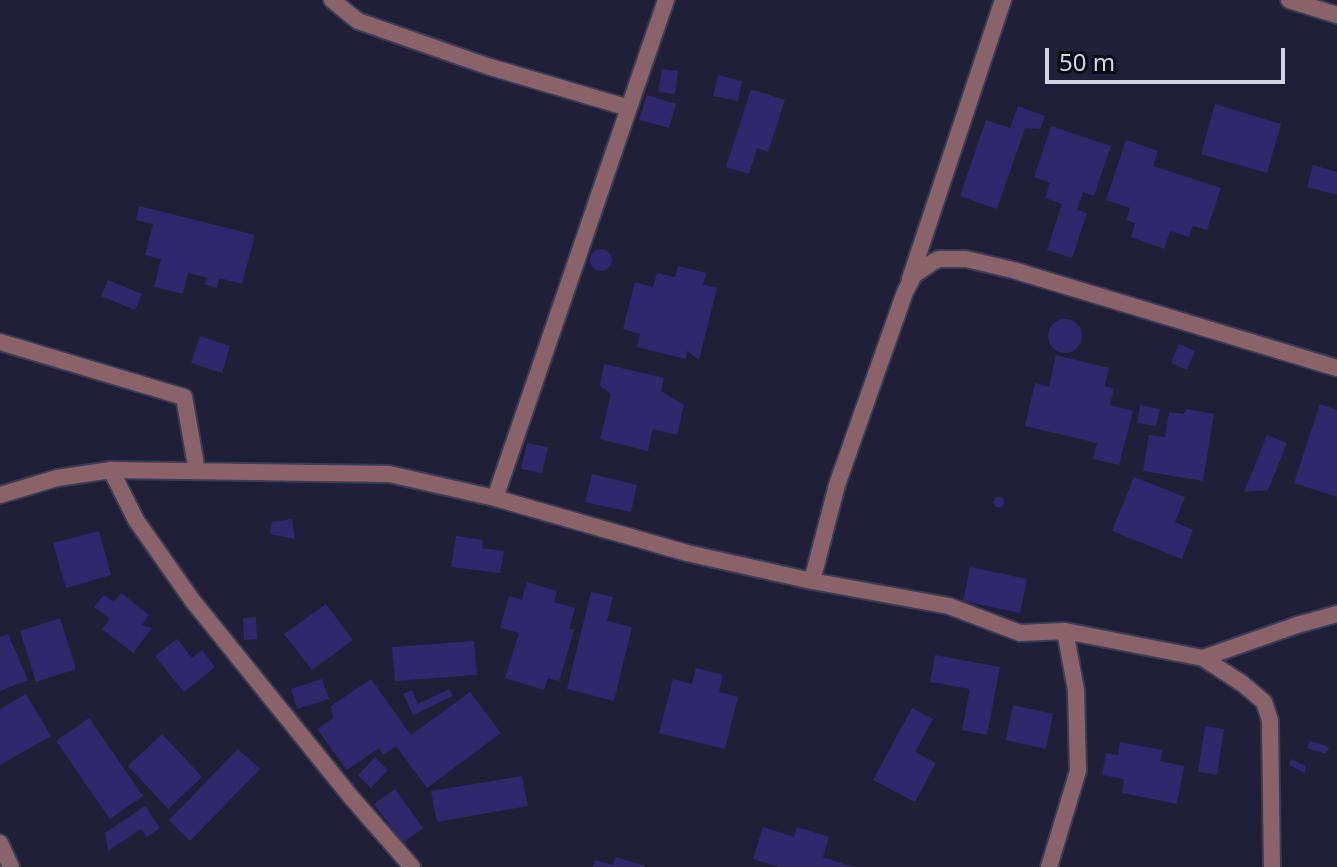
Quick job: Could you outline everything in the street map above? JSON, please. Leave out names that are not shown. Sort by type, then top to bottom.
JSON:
[{"type":"street","points":[[332,0],[358,21],[487,66],[629,108]]},
{"type":"street","points":[[495,498],[666,0]]},
{"type":"street","points":[[812,581],[837,485],[1003,0]]},
{"type":"street","points":[[1289,0],[1337,15]]},
{"type":"street","points":[[905,292],[914,275],[933,262],[939,259],[966,259],[1013,270],[1337,368]]},
{"type":"street","points":[[0,342],[184,397],[197,471]]},
{"type":"street","points":[[111,470],[136,520],[192,600],[351,797],[412,867]]},
{"type":"street","points":[[0,495],[57,478],[111,470],[389,474],[495,498],[687,553],[812,581],[949,606],[1020,633],[1065,631],[1203,658],[1264,702],[1270,720],[1272,867]]},
{"type":"street","points":[[1203,658],[1337,614]]},
{"type":"street","points":[[1049,867],[1078,771],[1076,690],[1065,631]]},
{"type":"street","points":[[0,843],[11,867]]},
{"type":"building","points":[[662,69],[678,71],[675,94],[658,92]]},
{"type":"building","points":[[718,75],[742,81],[738,101],[713,96]]},
{"type":"building","points":[[751,89],[785,100],[768,152],[757,148],[749,174],[726,167]]},
{"type":"building","points":[[647,95],[676,104],[669,128],[639,120]]},
{"type":"building","points":[[1215,104],[1281,124],[1267,173],[1201,154]]},
{"type":"building","points":[[1018,106],[1045,116],[1040,129],[1025,128],[997,209],[960,196],[986,120],[1010,128]]},
{"type":"building","points":[[1051,126],[1111,146],[1094,196],[1083,192],[1077,210],[1087,213],[1072,258],[1047,250],[1062,204],[1045,198],[1050,183],[1034,177]]},
{"type":"building","points":[[1126,140],[1158,151],[1153,166],[1221,188],[1207,230],[1193,226],[1189,237],[1170,231],[1164,249],[1131,237],[1135,223],[1126,220],[1130,208],[1106,200]]},
{"type":"building","points":[[1313,165],[1337,172],[1337,195],[1307,187]]},
{"type":"building","points":[[139,206],[255,235],[242,284],[219,278],[217,288],[204,284],[208,278],[188,273],[183,294],[154,287],[161,259],[145,255],[153,224],[136,220]]},
{"type":"building","points":[[601,249],[609,252],[612,260],[609,268],[601,271],[593,268],[590,260],[593,252]]},
{"type":"building","points":[[678,266],[706,273],[703,285],[717,288],[699,360],[687,351],[686,359],[637,347],[640,334],[623,329],[635,282],[653,287],[657,273],[675,277]]},
{"type":"building","points":[[108,280],[142,294],[135,310],[101,296]]},
{"type":"building","points":[[1065,319],[1077,324],[1082,336],[1077,348],[1065,353],[1053,348],[1048,336],[1053,324]]},
{"type":"building","points":[[200,336],[230,346],[222,373],[191,363]]},
{"type":"building","points":[[1179,344],[1195,351],[1187,370],[1171,363]]},
{"type":"building","points":[[1056,355],[1109,368],[1105,386],[1114,389],[1110,405],[1133,411],[1119,465],[1093,459],[1097,443],[1025,426],[1035,383],[1049,387]]},
{"type":"building","points":[[604,364],[664,378],[661,391],[684,405],[677,435],[653,429],[648,451],[600,439],[611,394],[600,386]]},
{"type":"building","points":[[1320,404],[1337,410],[1337,497],[1294,483]]},
{"type":"building","points":[[1140,405],[1160,409],[1156,426],[1137,423]]},
{"type":"building","points":[[1186,409],[1214,414],[1203,481],[1143,471],[1149,435],[1165,437],[1169,412],[1184,414]]},
{"type":"building","points":[[1267,435],[1287,443],[1268,490],[1244,492]]},
{"type":"building","points":[[527,443],[548,447],[542,473],[521,469]]},
{"type":"building","points":[[592,474],[637,485],[631,512],[585,502]]},
{"type":"building","points":[[1134,477],[1185,497],[1175,522],[1193,530],[1182,559],[1112,531]]},
{"type":"building","points":[[999,496],[1005,502],[999,508],[993,502]]},
{"type":"building","points":[[292,519],[295,539],[270,534],[272,522]]},
{"type":"building","points":[[99,531],[111,575],[66,588],[53,543]]},
{"type":"building","points":[[456,536],[483,540],[482,548],[504,551],[500,573],[451,567]]},
{"type":"building","points":[[970,567],[1027,579],[1020,613],[963,601]]},
{"type":"building","points":[[527,582],[557,591],[554,602],[575,608],[569,629],[574,630],[559,681],[548,678],[544,690],[505,678],[519,633],[500,628],[509,596],[522,600]]},
{"type":"building","points":[[591,592],[613,597],[607,621],[632,627],[614,701],[567,689]]},
{"type":"building","points":[[121,593],[149,615],[142,625],[152,628],[133,653],[102,629],[110,619],[94,607],[104,595],[114,602]]},
{"type":"building","points":[[326,604],[353,640],[312,670],[284,634]]},
{"type":"building","points":[[256,617],[257,639],[244,640],[243,618]]},
{"type":"building","points":[[60,618],[76,669],[36,682],[20,631]]},
{"type":"building","points":[[8,634],[28,680],[0,691],[0,637]]},
{"type":"building","points":[[177,639],[192,658],[202,650],[215,667],[184,692],[155,656]]},
{"type":"building","points":[[474,641],[477,675],[395,681],[392,647]]},
{"type":"building","points":[[935,655],[1000,667],[987,735],[962,730],[970,689],[930,682]]},
{"type":"building","points":[[696,668],[723,675],[719,692],[738,697],[725,749],[659,733],[673,679],[692,684]]},
{"type":"building","points":[[322,679],[329,699],[297,709],[291,689]]},
{"type":"building","points":[[371,679],[411,735],[470,692],[501,733],[427,788],[396,746],[383,755],[379,748],[347,770],[317,729],[333,718],[331,706]]},
{"type":"building","points":[[449,689],[453,696],[413,715],[403,694],[412,690],[418,704]]},
{"type":"building","points":[[26,694],[51,736],[0,765],[0,709]]},
{"type":"building","points":[[1013,705],[1053,714],[1046,749],[1006,740]]},
{"type":"building","points":[[912,708],[933,719],[915,752],[936,763],[915,802],[873,780]]},
{"type":"building","points":[[89,718],[143,796],[110,819],[56,741]]},
{"type":"building","points":[[1205,726],[1224,729],[1217,775],[1198,772]]},
{"type":"building","points":[[162,734],[202,777],[168,809],[128,766]]},
{"type":"building","points":[[1310,741],[1329,747],[1326,754],[1307,748]]},
{"type":"building","points":[[1120,742],[1163,750],[1160,761],[1184,766],[1177,804],[1122,793],[1124,779],[1102,775],[1106,753],[1118,755]]},
{"type":"building","points":[[238,749],[260,769],[190,841],[169,820]]},
{"type":"building","points":[[375,757],[388,770],[371,788],[358,775]]},
{"type":"building","points":[[1291,759],[1306,766],[1305,773],[1289,765]]},
{"type":"building","points":[[522,776],[528,806],[437,822],[431,791]]},
{"type":"building","points":[[395,789],[423,828],[403,843],[374,804]]},
{"type":"building","points":[[145,806],[160,828],[147,837],[141,829],[108,851],[105,833]]},
{"type":"building","points":[[763,827],[794,837],[797,827],[829,837],[823,857],[853,867],[779,867],[753,859]]},
{"type":"building","points":[[616,857],[645,867],[593,867],[595,860],[613,865]]}]
